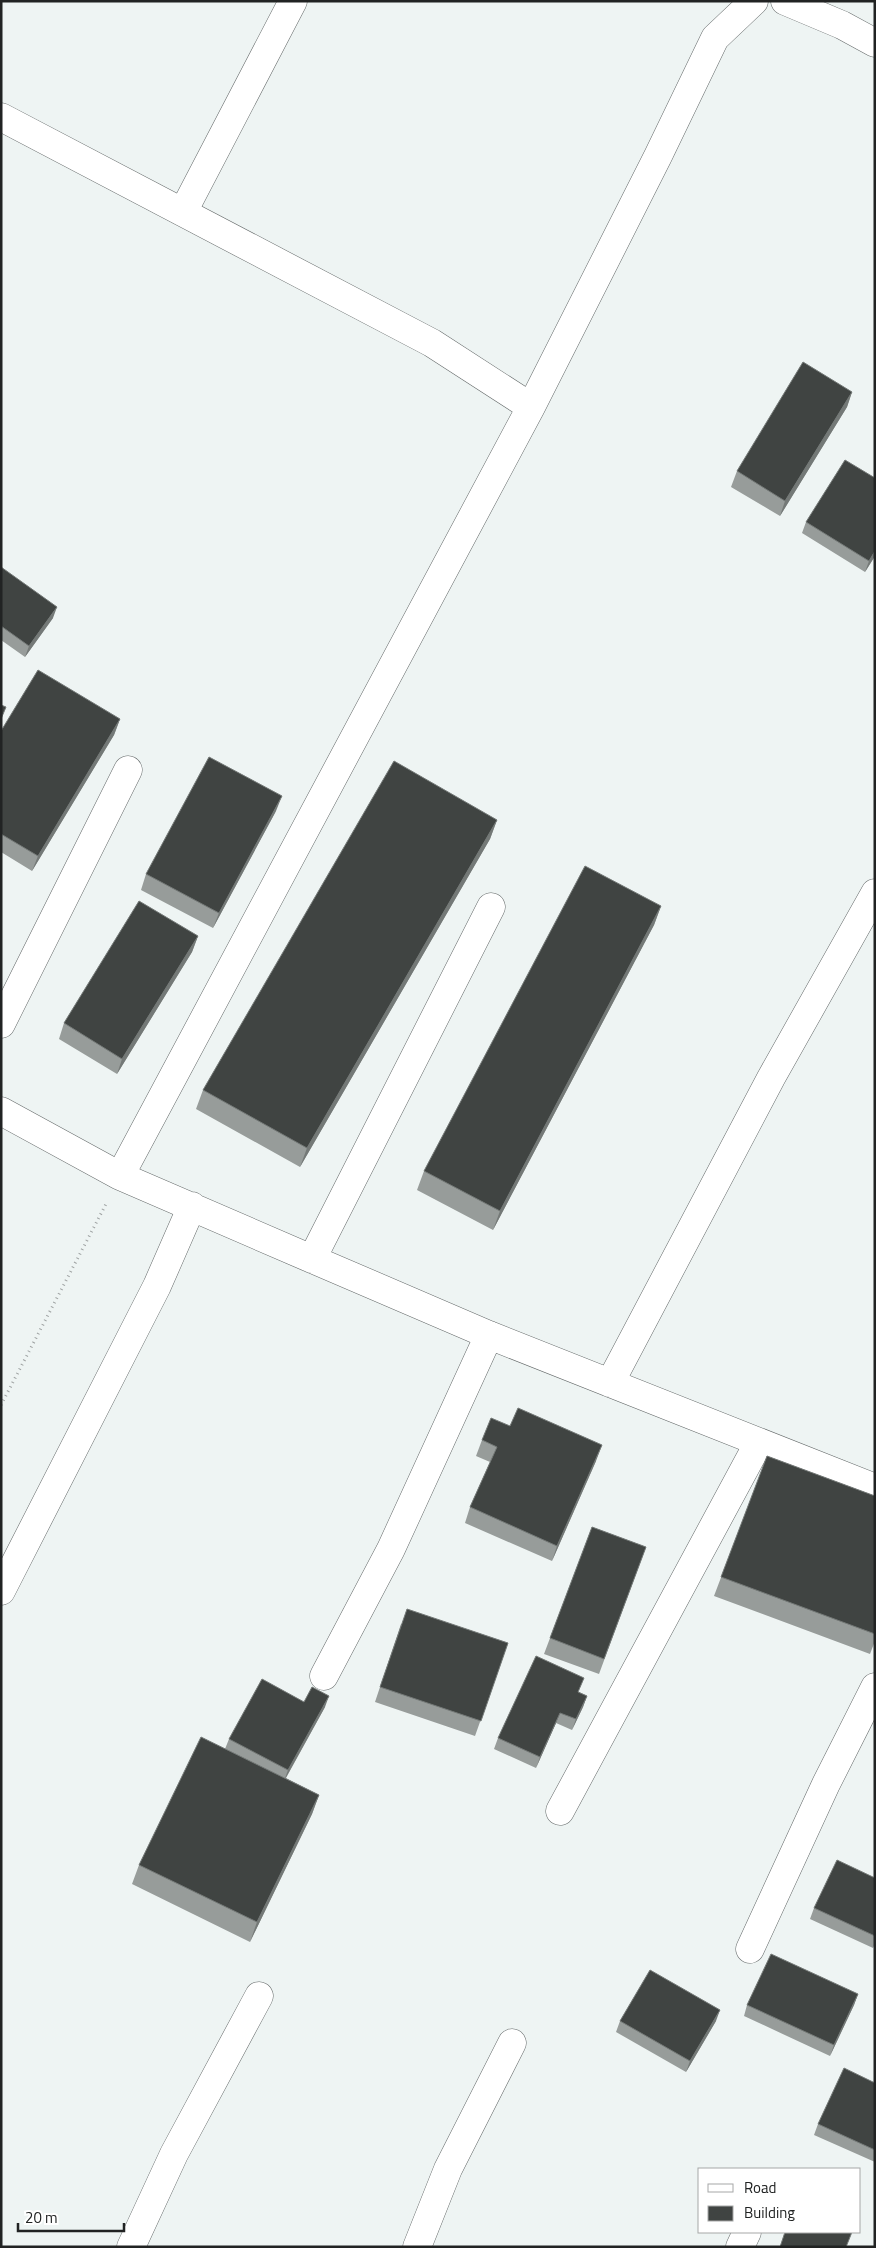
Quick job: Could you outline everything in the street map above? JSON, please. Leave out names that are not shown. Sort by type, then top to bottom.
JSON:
[{"type":"street","points":[[183,212],[293,1]]},
{"type":"street","points":[[120,1176],[531,407],[658,156],[715,38],[754,1]]},
{"type":"street","points":[[785,1],[842,25],[875,43]]},
{"type":"street","points":[[1,116],[432,343],[531,407]]},
{"type":"street","points":[[1,1024],[128,770]]},
{"type":"street","points":[[610,1383],[771,1078],[875,893]]},
{"type":"street","points":[[312,1258],[491,908]]},
{"type":"street","points":[[1,1111],[120,1176],[489,1335],[875,1488]]},
{"type":"street","points":[[1,1590],[157,1286],[192,1206]]},
{"type":"street","points":[[324,1676],[391,1549],[489,1335]]},
{"type":"street","points":[[560,1811],[759,1442]]},
{"type":"street","points":[[750,1948],[826,1784],[875,1687]]},
{"type":"street","points":[[131,2247],[174,2154],[259,1996]]},
{"type":"street","points":[[417,2247],[448,2168],[512,2043]]},
{"type":"street","points":[[740,2247],[747,2233]]},
{"type":"path","points":[[1,1405],[120,1176]]},
{"type":"building","points":[[803,362],[852,392],[785,501],[737,471]]},
{"type":"building","points":[[845,460],[875,478],[875,551],[869,561],[806,522]]},
{"type":"building","points":[[1,567],[57,607],[29,646],[1,626]]},
{"type":"building","points":[[38,670],[120,719],[38,856],[1,834],[1,731]]},
{"type":"building","points":[[1,705],[6,707],[1,719]]},
{"type":"building","points":[[209,757],[282,796],[219,913],[146,874]]},
{"type":"building","points":[[394,761],[497,820],[307,1148],[203,1090]]},
{"type":"building","points":[[585,866],[661,906],[500,1211],[424,1171]]},
{"type":"building","points":[[139,901],[198,936],[122,1059],[64,1023]]},
{"type":"building","points":[[518,1408],[602,1445],[557,1546],[470,1507],[497,1447],[482,1440],[491,1418],[510,1426]]},
{"type":"building","points":[[767,1456],[875,1496],[875,1634],[721,1577]]},
{"type":"building","points":[[592,1527],[646,1547],[604,1659],[550,1638]]},
{"type":"building","points":[[407,1609],[508,1643],[481,1721],[380,1687]]},
{"type":"building","points":[[536,1656],[584,1678],[578,1692],[587,1696],[576,1719],[560,1713],[540,1757],[498,1738]]},
{"type":"building","points":[[262,1679],[304,1702],[312,1687],[329,1696],[288,1770],[229,1739]]},
{"type":"building","points":[[201,1737],[319,1795],[257,1922],[139,1865]]},
{"type":"building","points":[[837,1860],[875,1878],[875,1936],[814,1908]]},
{"type":"building","points":[[771,1954],[858,1994],[834,2045],[747,2005]]},
{"type":"building","points":[[650,1970],[720,2010],[690,2061],[620,2021]]},
{"type":"building","points":[[844,2068],[875,2083],[875,2150],[818,2124]]},
{"type":"building","points":[[785,2233],[852,2233],[846,2247],[780,2247]]}]
